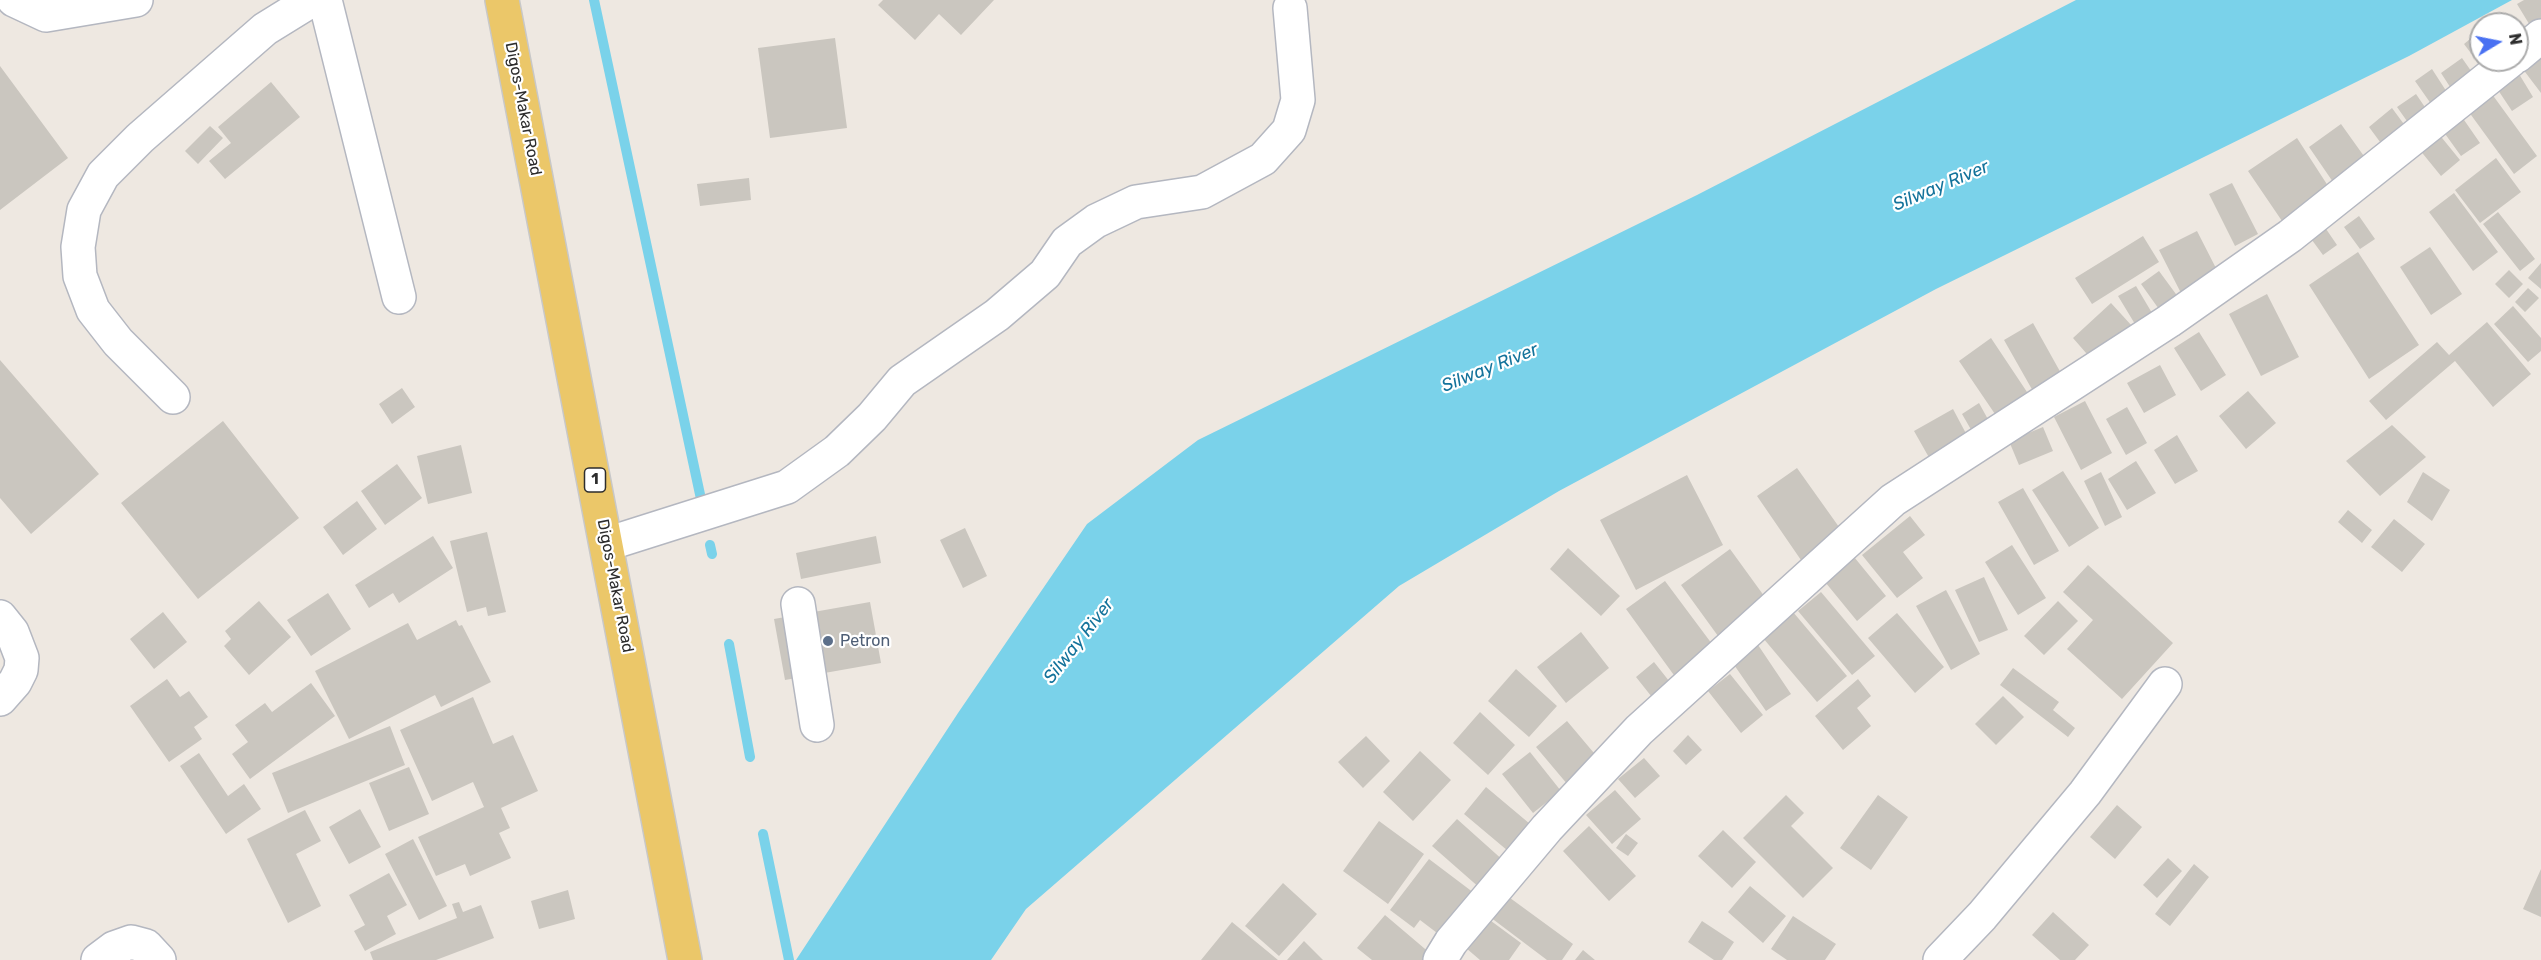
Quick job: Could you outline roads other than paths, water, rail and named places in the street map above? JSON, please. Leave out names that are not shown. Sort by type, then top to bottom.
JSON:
[{"type":"main road","name":"Digos-Makar Road","points":[[502,0],[685,960]]},
{"type":"street","points":[[14,0],[46,15],[136,0]]},
{"type":"street","points":[[173,397],[118,342],[93,310],[80,276],[78,247],[84,210],[103,175],[140,138],[265,29],[312,0]]},
{"type":"street","points":[[325,0],[399,297]]},
{"type":"street","points":[[607,544],[787,488],[837,451],[872,417],[902,381],[955,346],[1045,274],[1067,242],[1096,221],[1136,202],[1202,192],[1263,159],[1288,130],[1298,100],[1290,8]]},
{"type":"street","points":[[2529,46],[2541,36]]},
{"type":"street","points":[[1440,960],[1451,942],[1547,828],[1639,730],[1893,500],[2169,321],[2290,236],[2496,72]]},
{"type":"street","points":[[798,604],[817,725]]},
{"type":"street","points":[[0,617],[12,632],[22,658],[21,670],[15,682],[0,699]]},
{"type":"street","points":[[1940,960],[1982,916],[2085,793],[2165,684]]},
{"type":"street","points":[[98,960],[114,948],[131,942],[146,946],[159,960]]},
{"type":"water","name":"Silway River","points":[[2076,0],[2512,0],[2490,12],[2469,12],[2469,23],[2409,56],[1936,289],[1559,491],[1399,586],[1026,909],[991,960],[796,960],[958,713],[1087,524],[1198,440],[1697,195]]},
{"type":"waterway","points":[[594,0],[701,499]]},
{"type":"waterway","points":[[710,545],[712,554]]},
{"type":"waterway","points":[[729,644],[750,757]]},
{"type":"waterway","points":[[763,834],[789,960]]},
{"type":"place","name":"Petron","points":[[828,641]]}]
